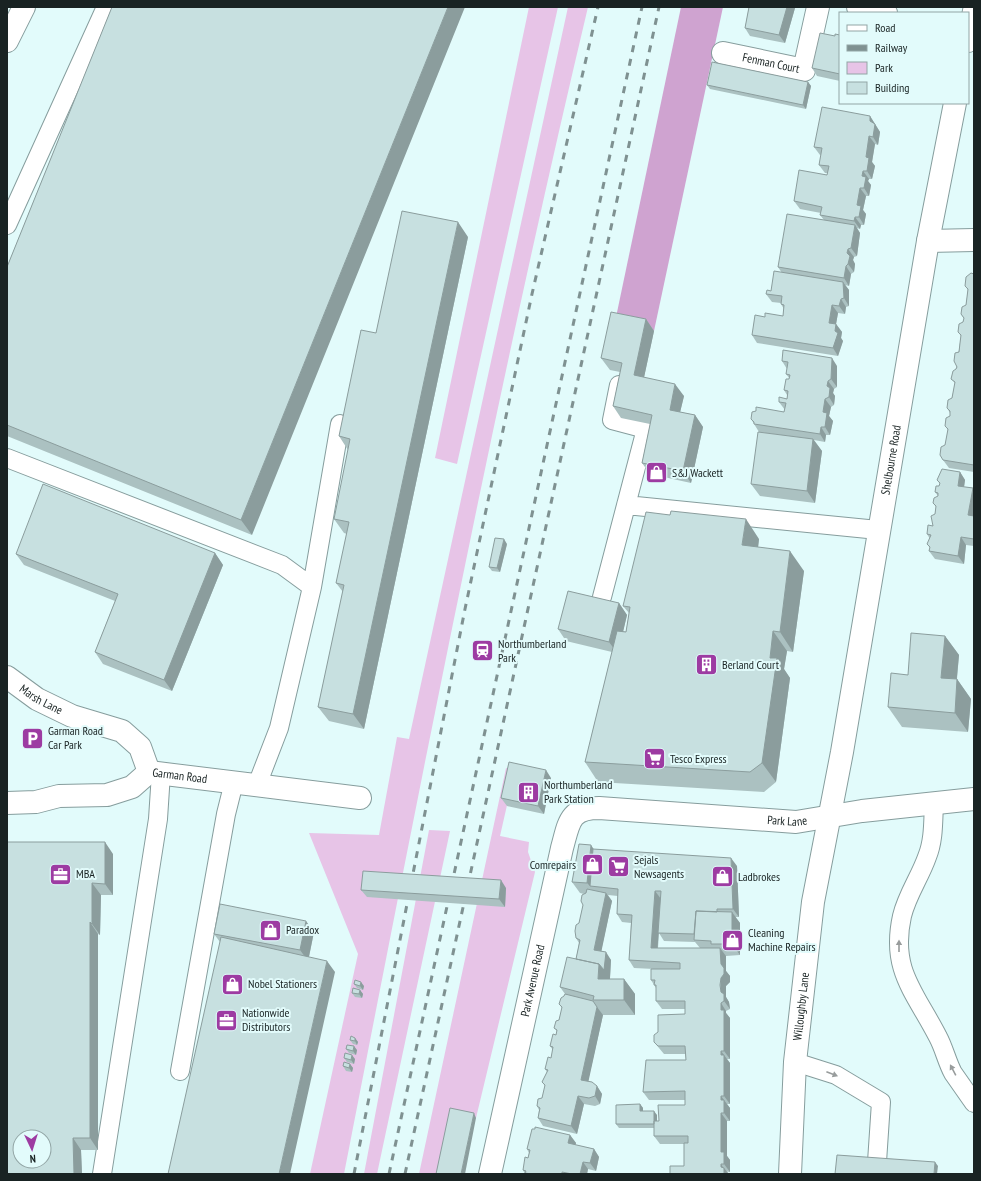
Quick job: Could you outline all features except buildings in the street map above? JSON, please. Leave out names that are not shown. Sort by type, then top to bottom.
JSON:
[{"type":"street","points":[[7,41],[24,7]]},
{"type":"street","name":"Fenman Court","points":[[722,54],[804,70],[818,7]]},
{"type":"street","points":[[858,7],[881,12]]},
{"type":"street","name":"Shelbourne Road","points":[[829,817],[842,752],[878,530],[928,240],[955,104]]},
{"type":"street","points":[[928,240],[974,240]]},
{"type":"street","name":"Marsh Lane","points":[[7,676],[37,699],[65,712],[122,731],[140,747],[155,772]]},
{"type":"street","name":"Garman Road","points":[[7,803],[36,802],[59,796],[107,795],[132,787],[155,772],[360,798]]},
{"type":"street","name":"Park Lane","points":[[599,808],[796,822],[974,799]]},
{"type":"street","name":"Park Avenue Road","points":[[490,1174],[562,848],[573,816],[579,810],[599,808]]},
{"type":"street","name":"Willoughby Lane","points":[[790,1174],[795,1062],[809,925],[829,817]]},
{"type":"lane","points":[[7,225],[106,7]]},
{"type":"lane","points":[[602,597],[646,429],[612,420],[620,378]]},
{"type":"lane","points":[[258,785],[280,728],[312,586],[340,424]]},
{"type":"lane","points":[[7,458],[282,565],[312,586]]},
{"type":"lane","points":[[626,505],[878,530]]},
{"type":"lane","points":[[102,1174],[158,819],[155,772]]},
{"type":"lane","points":[[180,1071],[226,814],[234,782]]},
{"type":"lane","points":[[934,803],[931,843],[928,856],[911,891],[902,916],[899,956],[901,969],[907,984],[938,1037],[953,1072],[974,1103]]},
{"type":"lane","points":[[795,1062],[836,1075],[881,1102],[877,1162]]},
{"type":"green space","points":[[529,7],[558,7],[457,464],[435,458]]},
{"type":"green space","points":[[568,7],[588,7],[554,152],[490,443],[430,735],[344,1174],[310,1174],[358,954],[309,833],[379,835],[397,737],[409,739]]},
{"type":"green space","points":[[506,768],[515,770],[500,836],[529,842],[528,852],[535,872],[476,1118],[453,1113],[440,1174],[419,1174]]},
{"type":"green space","points":[[429,830],[450,831],[377,1174],[364,1174]]},
{"type":"shaded area","points":[[681,7],[723,7],[654,331],[615,322]]},
{"type":"railway","points":[[354,1174],[465,609],[532,294],[598,7]]},
{"type":"railway","points":[[389,1174],[642,7]]},
{"type":"railway","points":[[405,1174],[659,7]]},
{"type":"place","name":"S&J Wackett","points":[[656,473]]},
{"type":"place","name":"Northumberland Park","points":[[482,651]]},
{"type":"place","name":"Berland Court","points":[[706,665]]},
{"type":"place","name":"Garman Road Car Park","points":[[32,738]]},
{"type":"place","name":"Tesco Express","points":[[654,759]]},
{"type":"place","name":"Northumberland Park Station","points":[[529,792]]},
{"type":"place","name":"Comrepairs","points":[[592,865]]},
{"type":"place","name":"Sejals Newsagents","points":[[618,867]]},
{"type":"place","name":"MBA","points":[[60,874]]},
{"type":"place","name":"Ladbrokes","points":[[722,877]]},
{"type":"place","name":"Paradox","points":[[270,930]]},
{"type":"place","name":"Cleaning Machine Repairs","points":[[732,940]]},
{"type":"place","name":"Nobel Stationers","points":[[233,984]]},
{"type":"place","name":"Nationwide Distributors","points":[[226,1020]]}]
